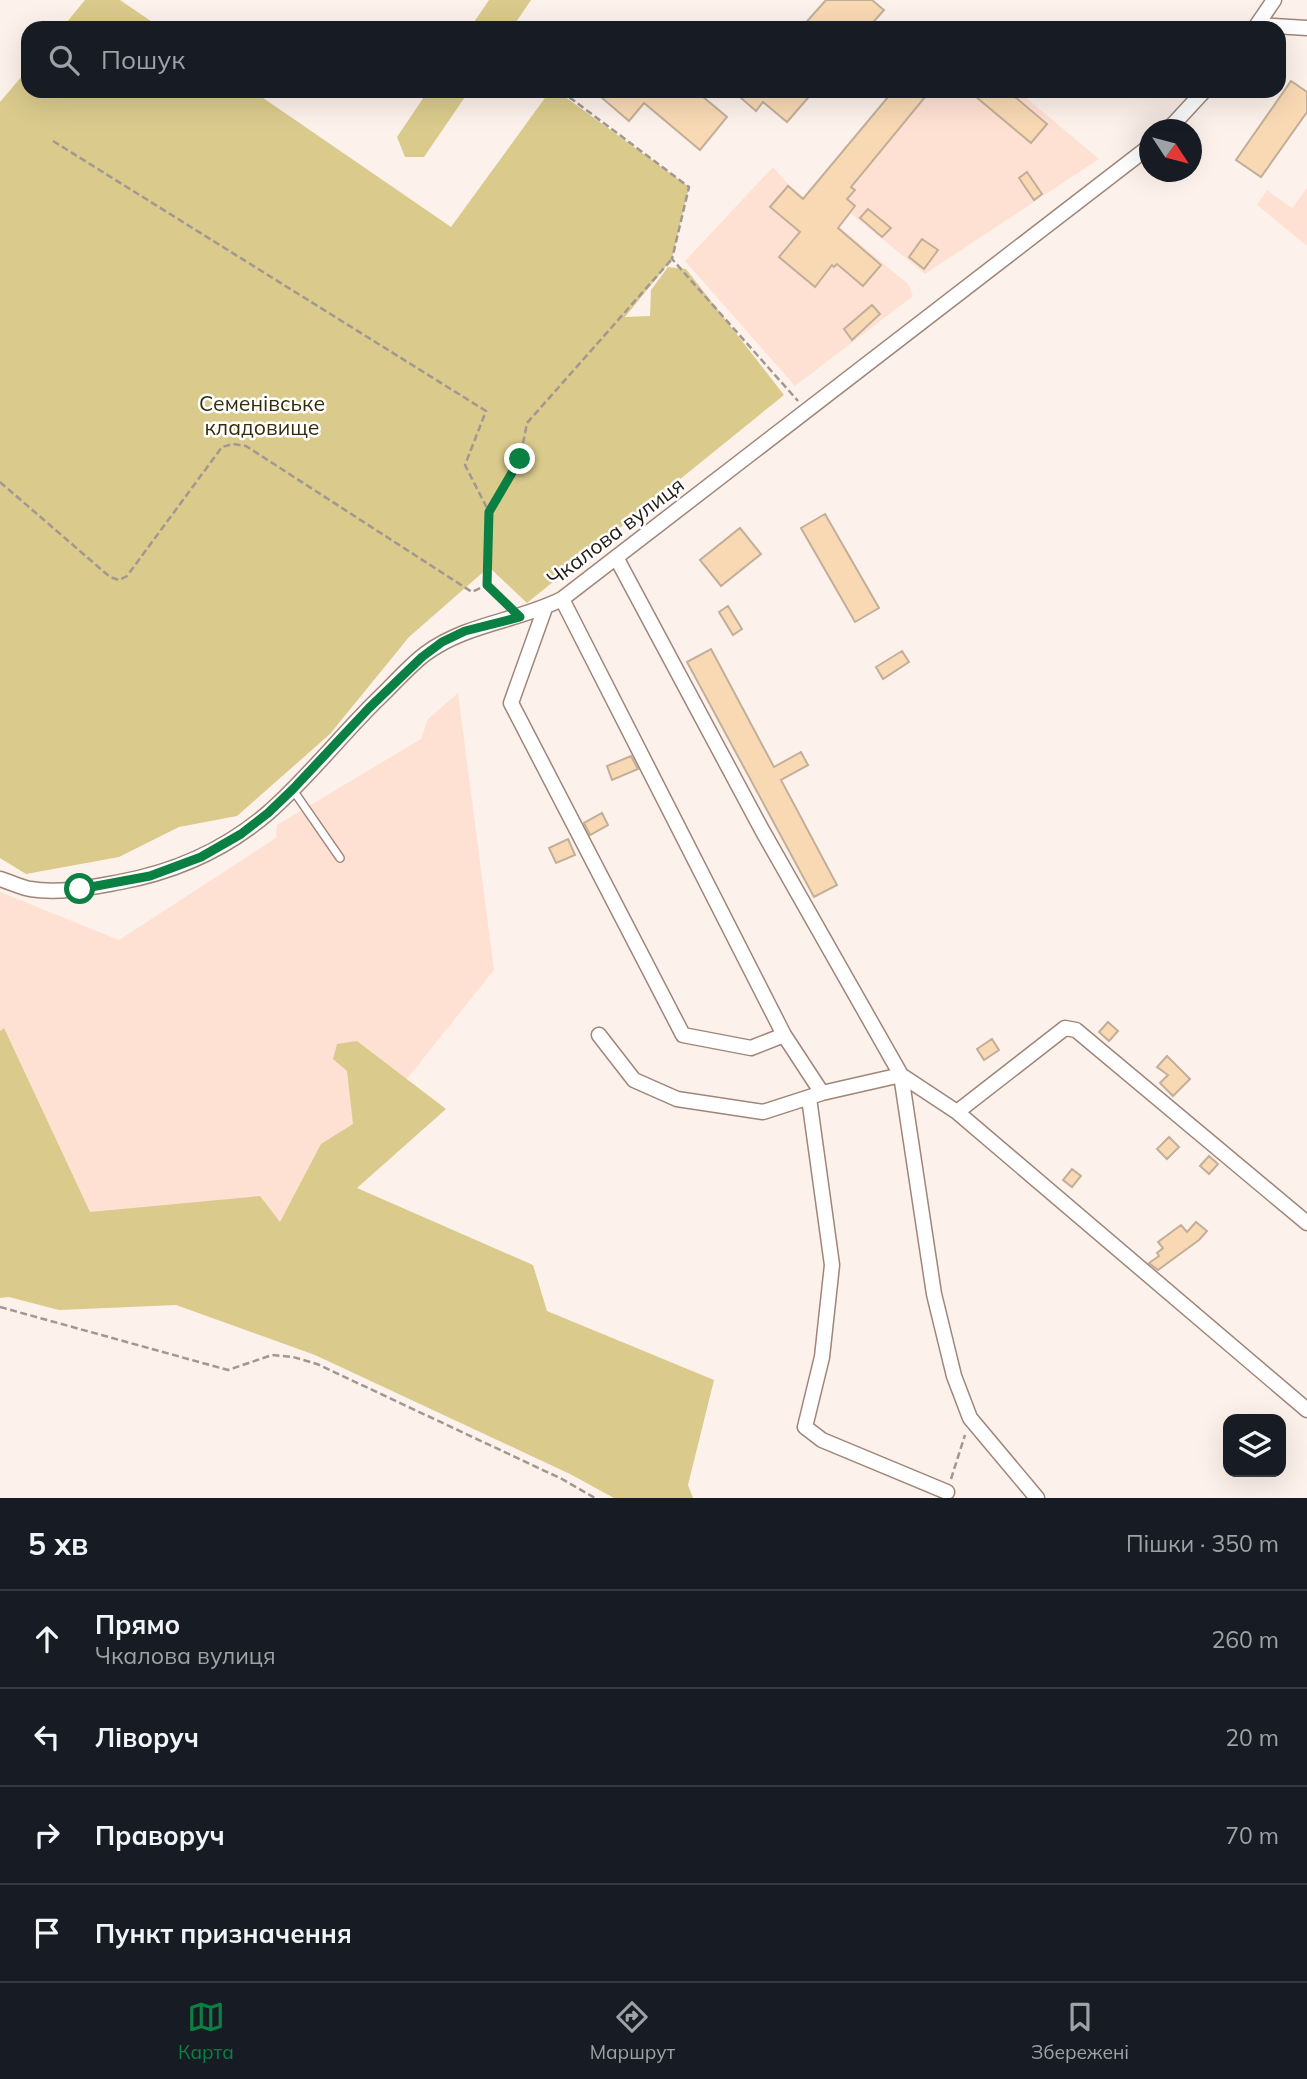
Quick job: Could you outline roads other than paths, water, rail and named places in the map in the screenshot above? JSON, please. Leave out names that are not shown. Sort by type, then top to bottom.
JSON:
[{"type":"street","points":[[1260,21],[1274,0]]},
{"type":"street","points":[[1286,28],[1307,29]]},
{"type":"street","points":[[1178,119],[1198,98]]},
{"type":"street","name":"Чкалова вулиця","points":[[0,879],[31,889],[80,889],[150,876],[201,857],[241,834],[293,789],[369,708],[422,657],[442,642],[465,631],[520,617],[562,599],[1139,154]]},
{"type":"street","points":[[618,558],[762,831],[901,1075],[934,1294],[954,1376],[970,1418],[1037,1498]]},
{"type":"street","points":[[562,599],[816,1096],[832,1265],[821,1357],[805,1427],[822,1440],[947,1492]]},
{"type":"street","points":[[545,608],[511,703],[683,1035],[751,1048],[784,1035]]},
{"type":"street","points":[[957,1112],[1065,1028],[1076,1030],[1307,1223]]},
{"type":"street","points":[[598,1035],[634,1080],[677,1099],[764,1112],[901,1075],[957,1112],[1307,1410]]},
{"type":"lane","points":[[293,789],[340,858]]},
{"type":"park label","name":"Семенівське кладовище","points":[[262,415]]}]
